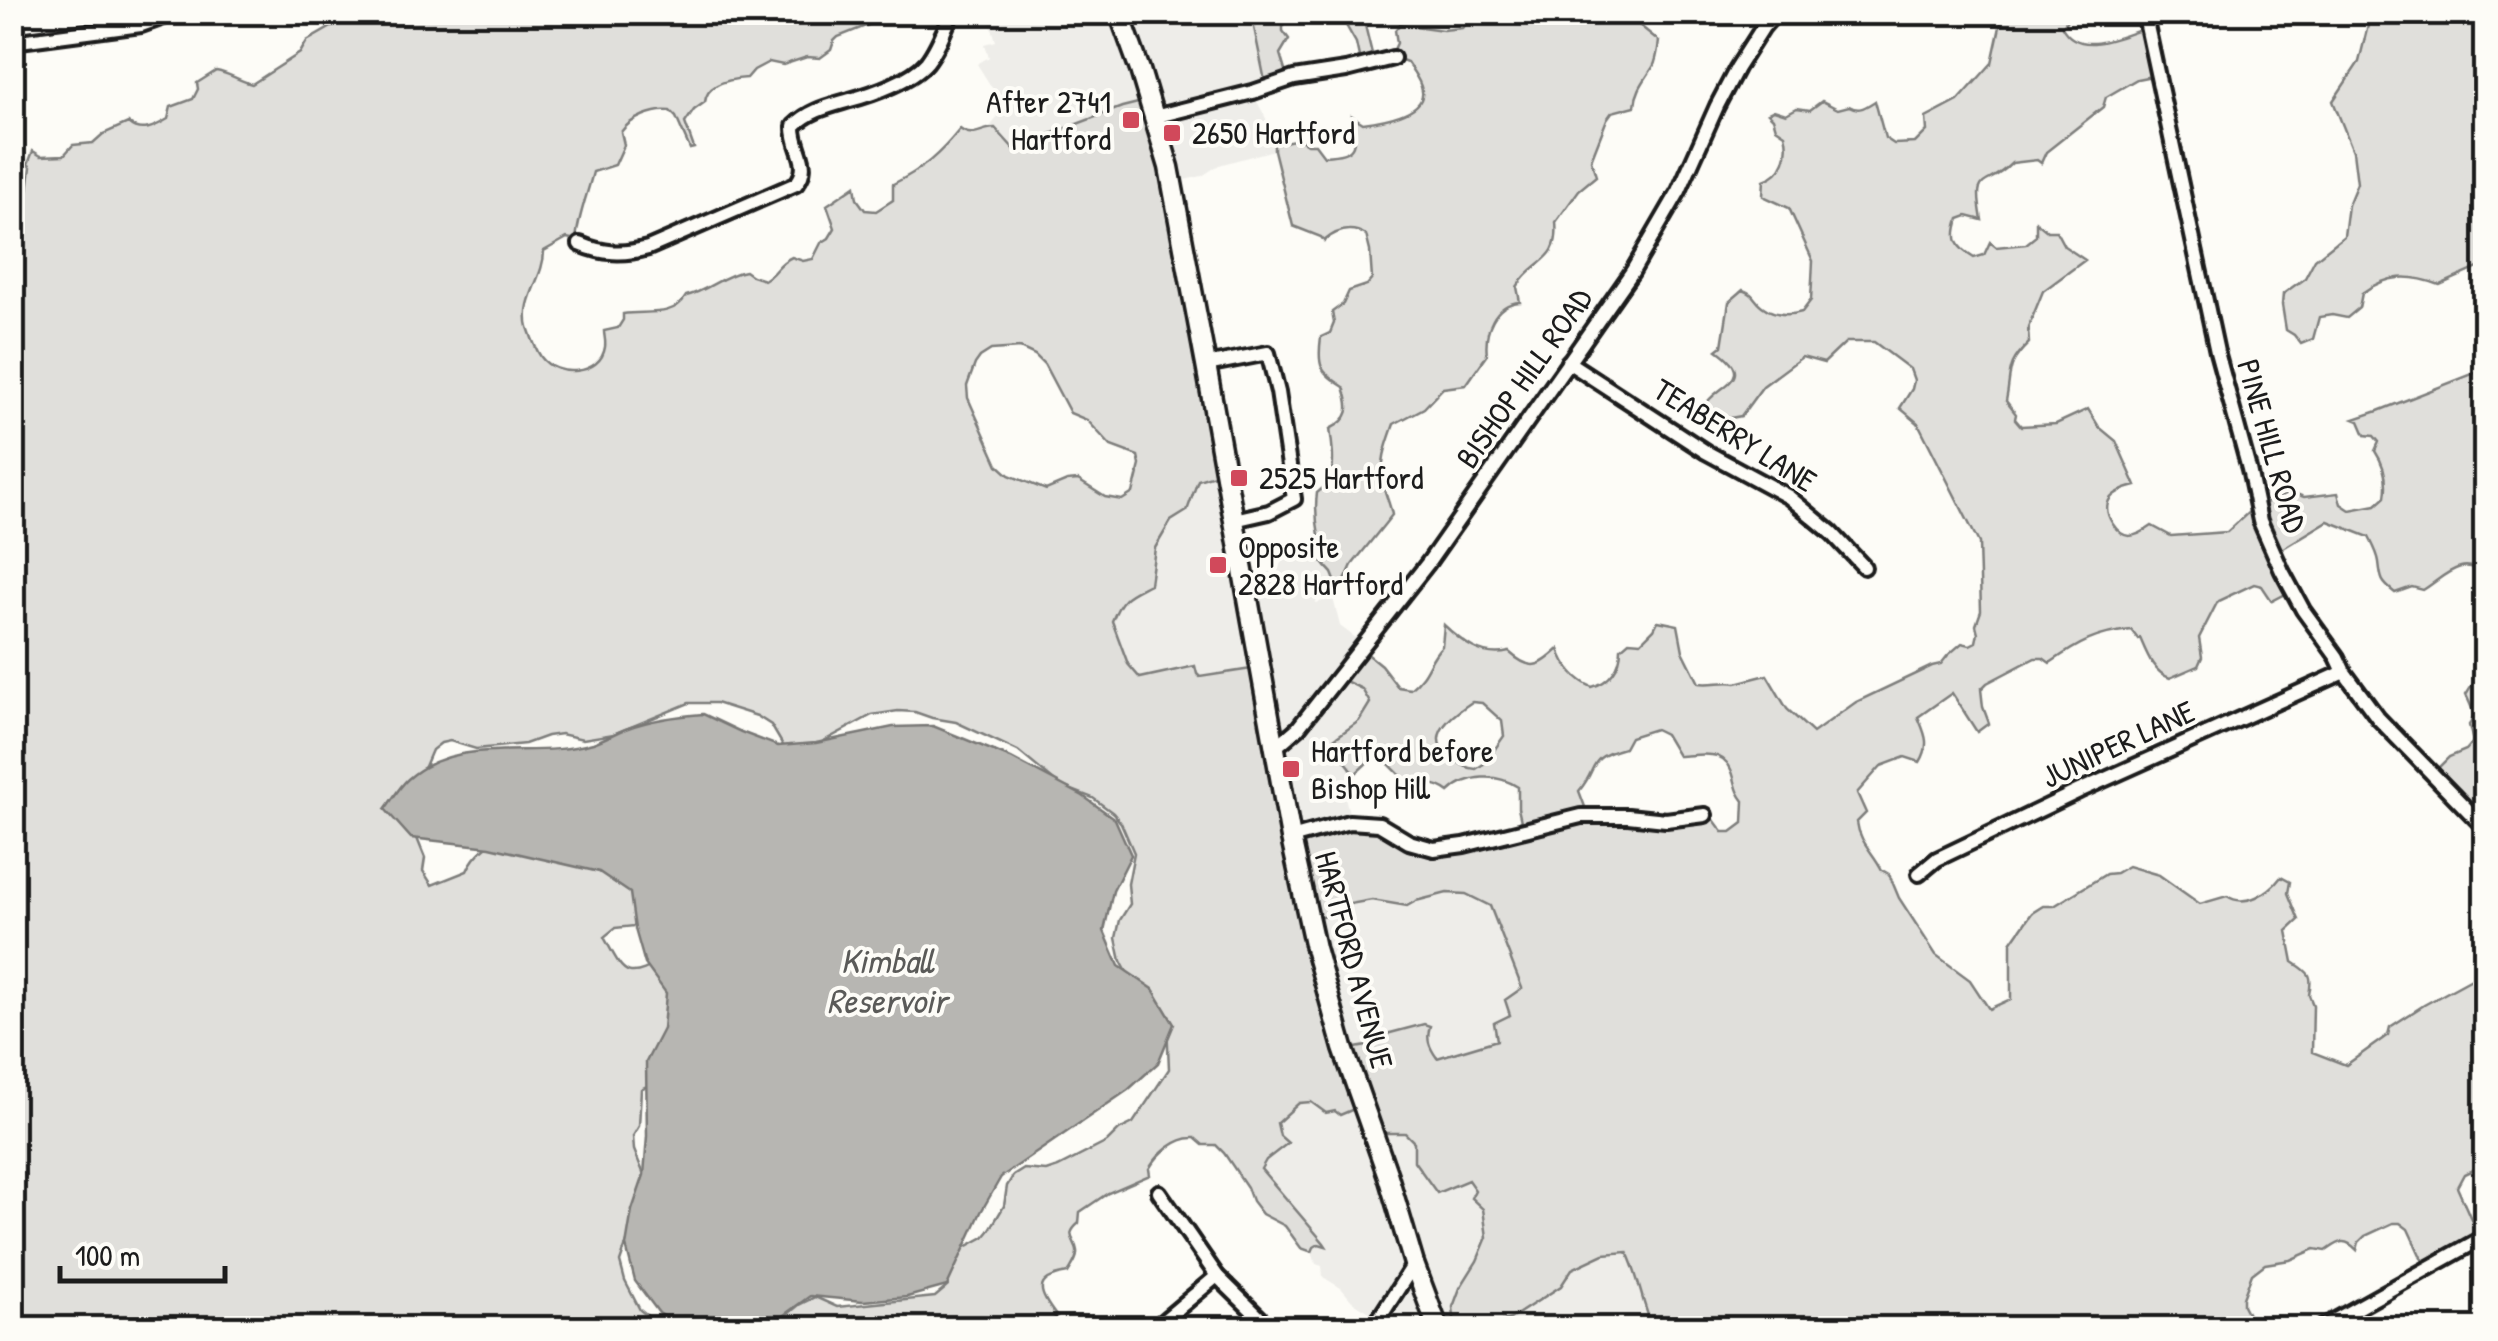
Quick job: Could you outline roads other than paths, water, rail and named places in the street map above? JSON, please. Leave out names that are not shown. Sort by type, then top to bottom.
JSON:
[{"type":"highway","name":"HARTFORD AVENUE","points":[[1118,12],[1140,70],[1168,167],[1291,838],[1315,948],[1414,1264],[1438,1328]]},
{"type":"street","points":[[12,42],[141,25],[176,12]]},
{"type":"street","points":[[580,244],[622,254],[648,248],[796,184],[804,164],[794,138],[794,126],[823,108],[872,94],[910,75],[929,59],[952,12]]},
{"type":"street","name":"BISHOP HILL ROAD","points":[[1276,747],[1298,728],[1428,562],[1632,272],[1680,191],[1737,68],[1776,12]]},
{"type":"street","name":"PINE HILL ROAD","points":[[2144,12],[2217,352],[2260,521],[2303,610],[2344,672],[2378,718],[2486,829]]},
{"type":"street","points":[[1154,117],[1294,78],[1393,58]]},
{"type":"street","points":[[1206,364],[1268,353],[1278,392],[1294,498],[1268,512],[1234,520]]},
{"type":"street","name":"TEABERRY LANE","points":[[1568,362],[1706,452],[1789,497],[1832,532],[1864,566]]},
{"type":"street","name":"JUNIPER LANE","points":[[1919,874],[1937,859],[2078,791],[2344,672]]},
{"type":"street","points":[[1291,838],[1350,822],[1379,824],[1409,842],[1434,849],[1580,816],[1666,820],[1705,815]]},
{"type":"street","points":[[1160,1192],[1217,1276],[1270,1328]]},
{"type":"street","points":[[2324,1328],[2486,1236]]},
{"type":"street","points":[[1373,1328],[1414,1264]]},
{"type":"street","points":[[1155,1328],[1217,1276]]},
{"type":"water","name":"Kimball Reservoir","points":[[703,714],[778,746],[816,743],[893,727],[933,726],[1011,758],[1083,796],[1115,819],[1131,855],[1113,891],[1104,931],[1119,966],[1153,989],[1174,1024],[1158,1063],[1128,1090],[1001,1177],[947,1286],[907,1297],[863,1301],[810,1296],[766,1328],[682,1328],[659,1313],[635,1281],[626,1246],[632,1210],[644,1175],[646,1062],[663,1029],[666,993],[645,964],[630,893],[599,872],[490,847],[411,838],[385,809],[408,779],[451,756],[570,748],[647,722]]},
{"type":"place","name":"After 2741 Hartford","points":[[1131,120]]},
{"type":"place","name":"2650 Hartford","points":[[1172,133]]},
{"type":"place","name":"2525 Hartford","points":[[1239,478]]},
{"type":"place","name":"Opposite 2828 Hartford","points":[[1218,565]]},
{"type":"place","name":"Hartford before Bishop Hill","points":[[1291,769]]}]
